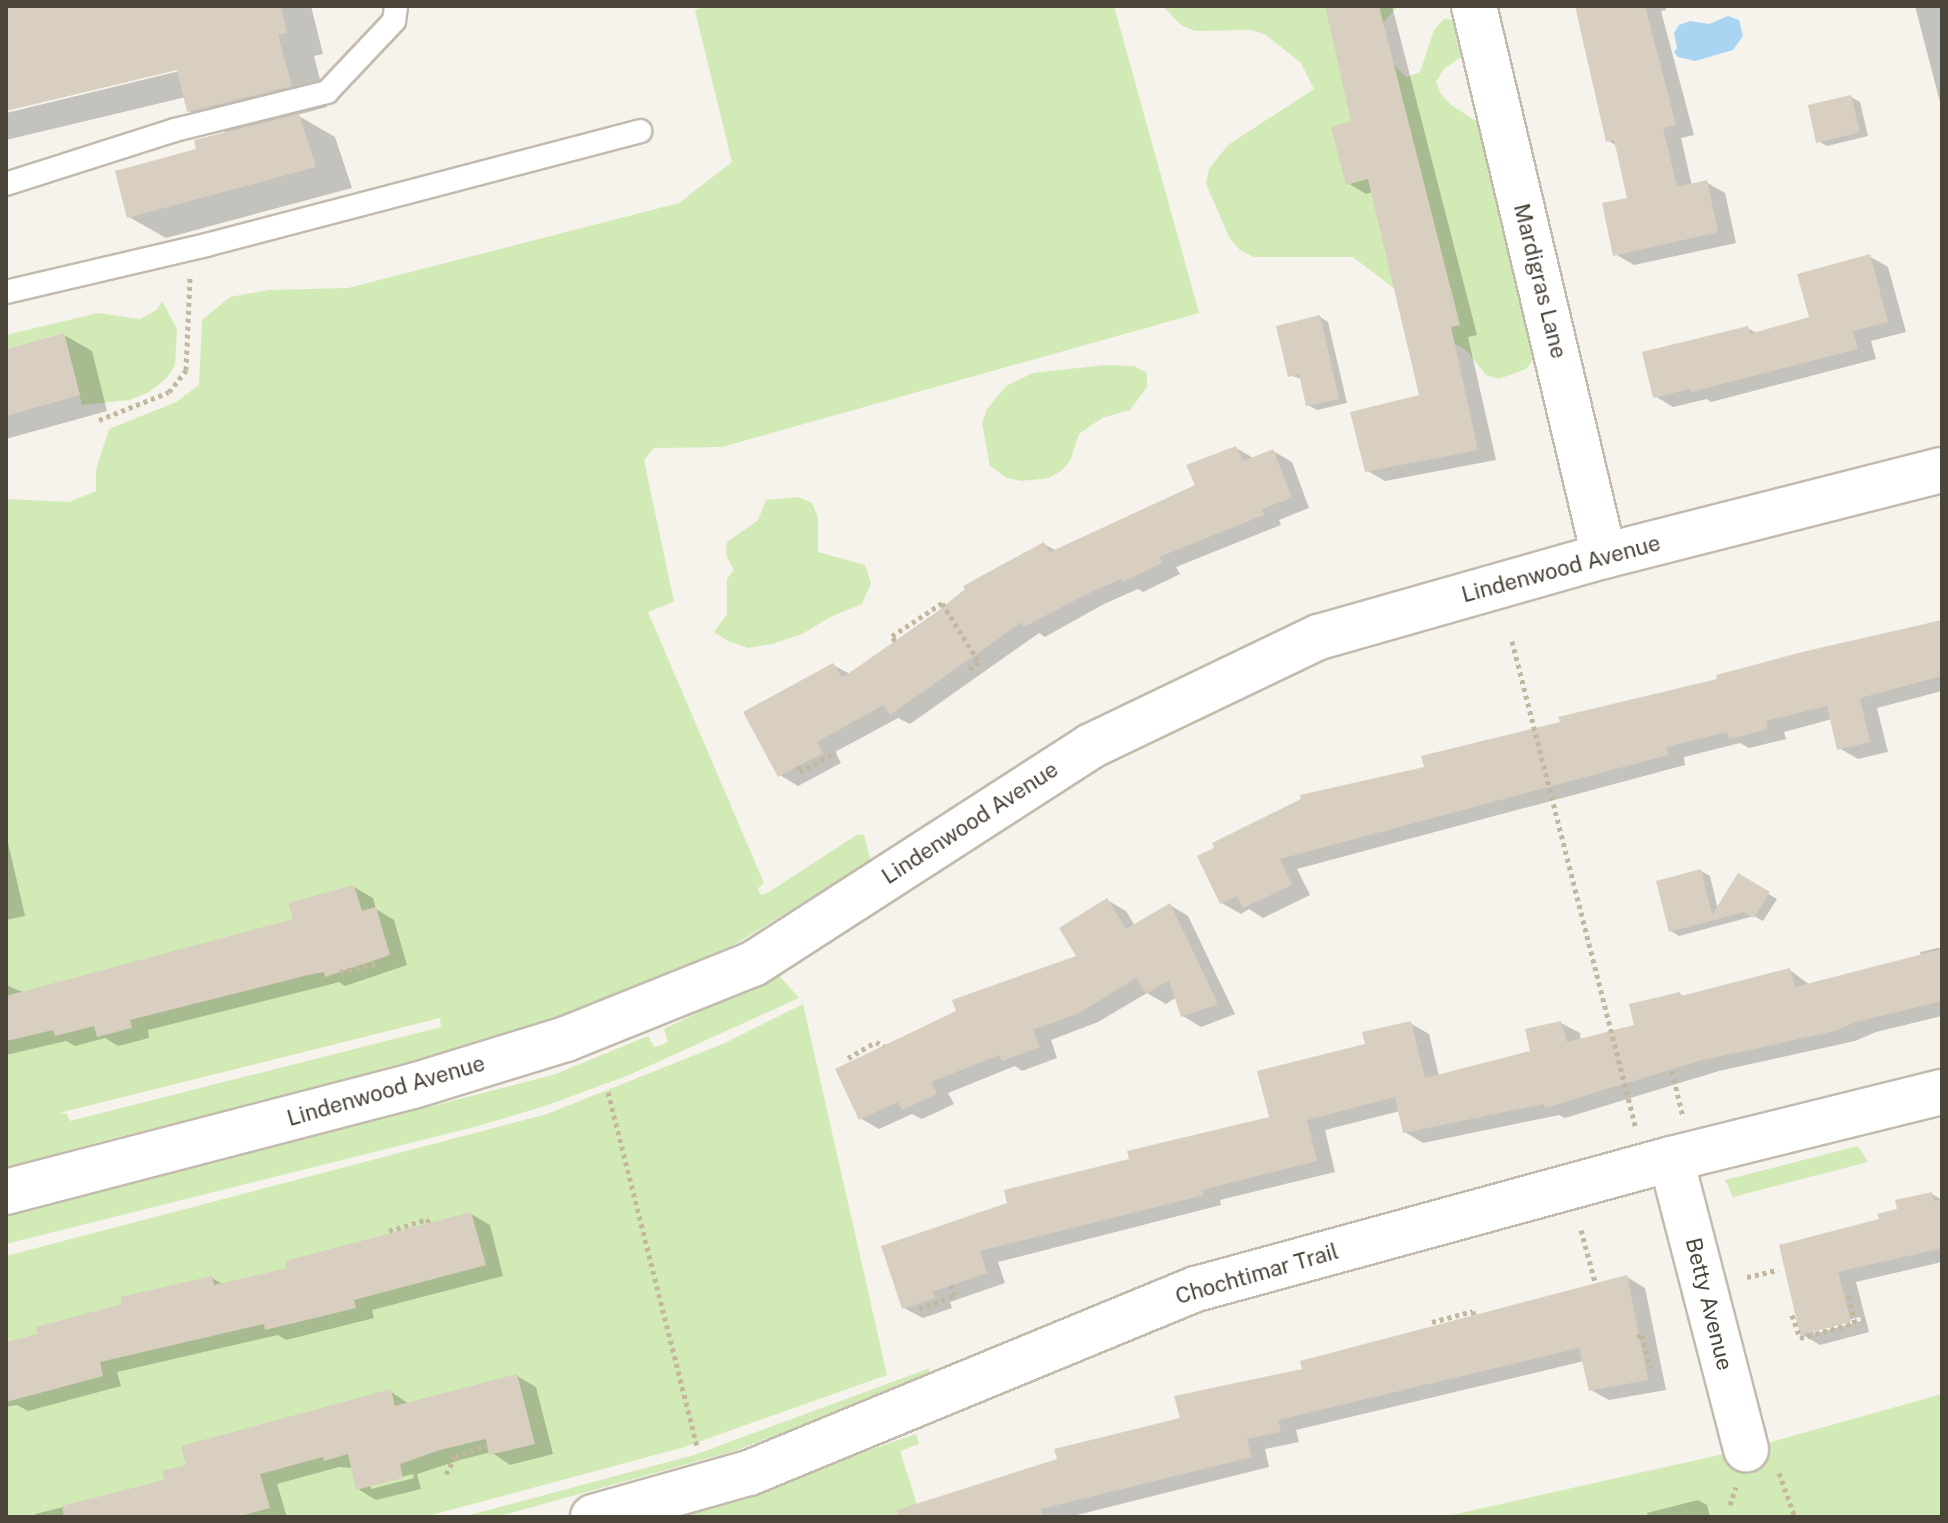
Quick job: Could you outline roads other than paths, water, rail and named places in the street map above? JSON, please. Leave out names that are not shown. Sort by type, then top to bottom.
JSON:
[{"type":"street","name":"Mardigras Lane","points":[[1474,6],[1604,556]]},
{"type":"street","name":"Lindenwood Avenue","points":[[6,1192],[358,1101],[566,1039],[753,964],[1091,746],[1319,637],[1604,556],[1942,470]]},
{"type":"street","name":"Chochtimar Trail","points":[[593,1517],[749,1473],[1196,1289],[1678,1142],[1942,1092]]},
{"type":"street","name":"Betty Avenue","points":[[1678,1142],[1741,1469]]},
{"type":"lane","points":[[6,184],[175,130],[327,92],[394,21],[396,6]]},
{"type":"lane","points":[[6,292],[190,248],[640,131]]},
{"type":"water","points":[[1728,16],[1739,20],[1743,36],[1733,50],[1695,61],[1678,57],[1674,52],[1677,48],[1674,33],[1679,25],[1690,21],[1709,24]]}]
